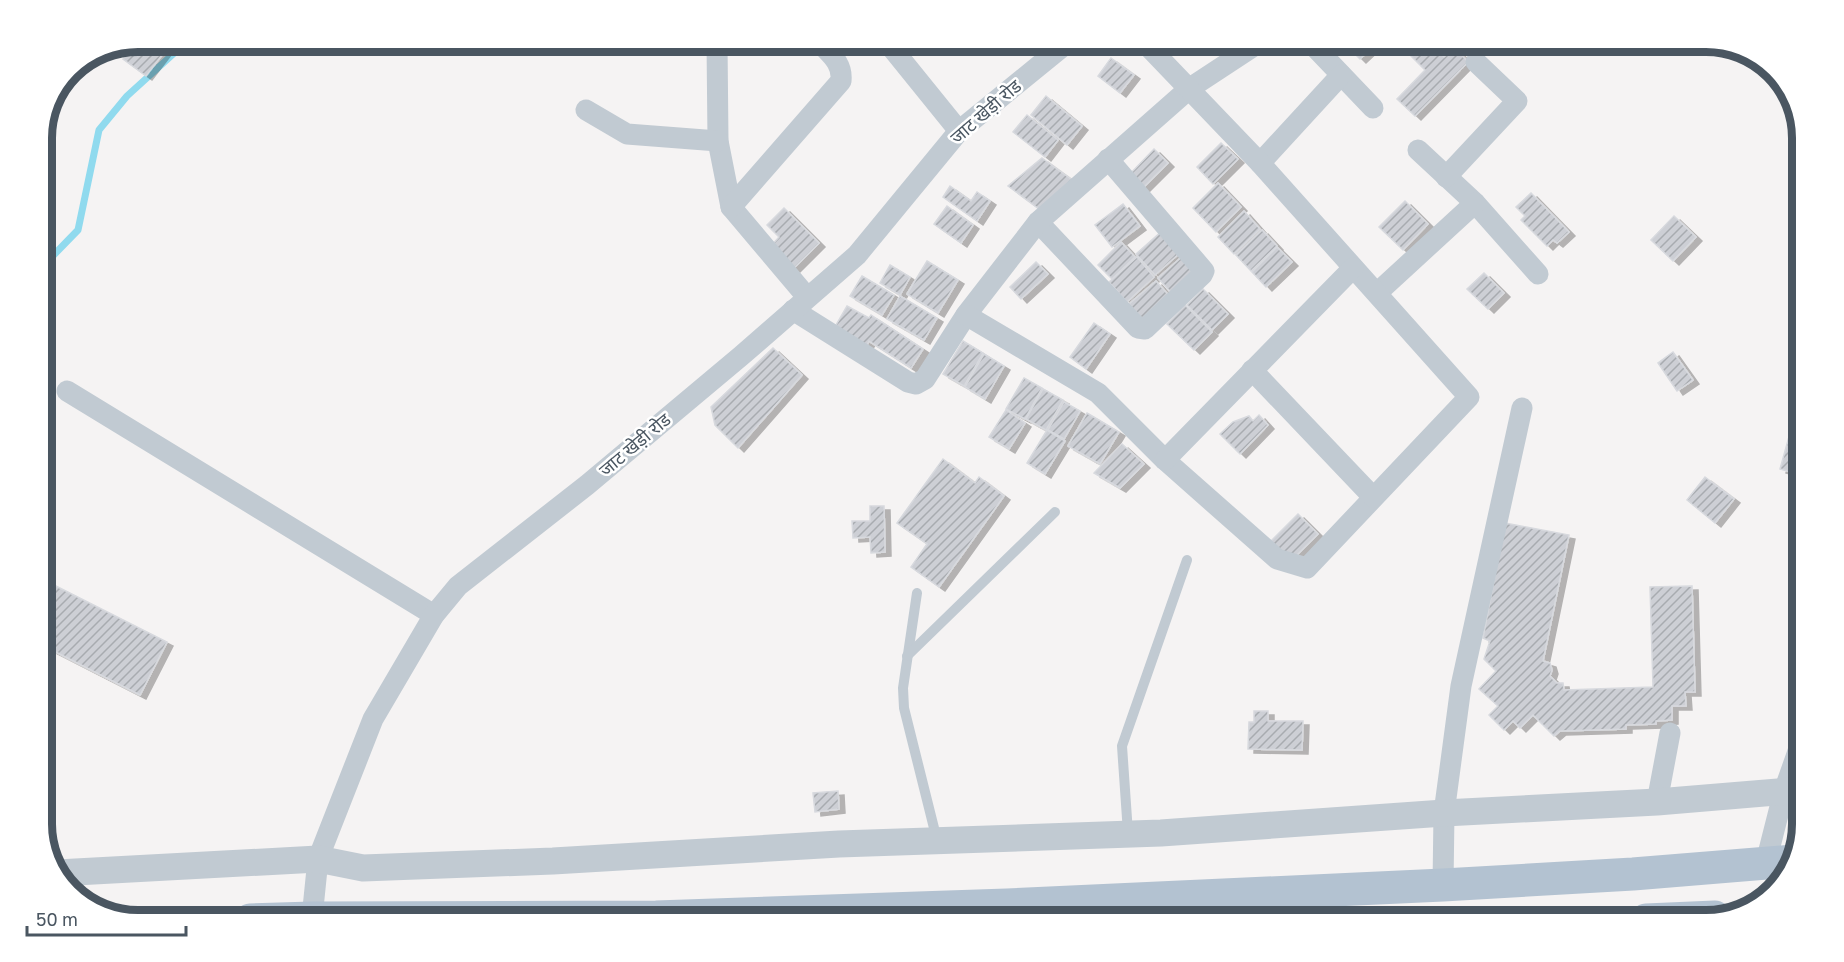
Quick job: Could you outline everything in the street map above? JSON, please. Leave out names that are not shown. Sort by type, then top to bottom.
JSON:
[{"type":"main road","points":[[853,910],[1443,885],[1633,874],[1780,861]]},
{"type":"street","points":[[717,52],[718,141],[731,207],[800,304],[908,382],[916,384],[925,379],[966,315],[1038,222],[1190,88],[1245,52]]},
{"type":"street","points":[[731,207],[841,81],[842,74],[837,61],[828,52]]},
{"type":"street","points":[[896,52],[959,131]]},
{"type":"street","name":"जाट खेड़ी रोड","points":[[313,910],[318,859],[373,719],[434,615],[458,586],[587,485],[857,255],[959,131],[1056,52]]},
{"type":"street","points":[[966,315],[1098,393],[1165,460],[1277,559],[1306,568],[1468,397],[1260,163],[1154,52]]},
{"type":"street","points":[[1319,52],[1372,108]]},
{"type":"street","points":[[1446,177],[1517,101],[1476,62]]},
{"type":"street","points":[[1260,163],[1341,75]]},
{"type":"street","points":[[586,110],[627,134],[718,141]]},
{"type":"street","points":[[1418,150],[1475,203],[1538,274]]},
{"type":"street","points":[[1038,222],[1138,328],[1145,329],[1204,271],[1108,159]]},
{"type":"street","points":[[1377,293],[1475,203]]},
{"type":"street","points":[[1165,460],[1353,268]]},
{"type":"street","points":[[1252,370],[1374,496]]},
{"type":"street","points":[[67,391],[434,615]]},
{"type":"street","points":[[1443,885],[1444,813],[1461,686],[1522,408]]},
{"type":"street","points":[[1657,802],[1670,733]]},
{"type":"street","points":[[68,872],[318,859],[363,868],[553,861],[827,845],[1128,834],[1444,813],[1657,802],[1792,790]]},
{"type":"street","points":[[1780,861],[1792,796]]},
{"type":"lane","points":[[907,656],[1055,513]]},
{"type":"lane","points":[[1128,834],[1122,746],[1187,560]]},
{"type":"lane","points":[[918,593],[903,688],[904,708],[937,841]]},
{"type":"building","points":[[164,52],[146,76],[123,59],[127,53]]},
{"type":"building","points":[[1353,52],[1367,52],[1360,59]]},
{"type":"building","points":[[1407,52],[1439,52],[1444,57],[1449,52],[1459,52],[1468,62],[1415,116],[1397,99],[1425,70]]},
{"type":"building","points":[[1111,58],[1134,75],[1120,93],[1098,76]]},
{"type":"building","points":[[1046,96],[1082,126],[1067,145],[1031,115]]},
{"type":"building","points":[[1027,115],[1058,140],[1045,157],[1013,132]]},
{"type":"building","points":[[1221,143],[1238,159],[1213,184],[1197,167]]},
{"type":"building","points":[[1154,149],[1168,163],[1142,189],[1128,176]]},
{"type":"building","points":[[1042,158],[1075,182],[1043,212],[1008,186]]},
{"type":"building","points":[[1218,183],[1241,207],[1216,232],[1193,208]]},
{"type":"building","points":[[950,186],[971,201],[977,192],[990,201],[977,221],[943,197]]},
{"type":"building","points":[[1531,193],[1569,232],[1557,243],[1553,240],[1547,246],[1521,220],[1525,216],[1516,207]]},
{"type":"building","points":[[1405,201],[1428,224],[1403,250],[1379,227]]},
{"type":"building","points":[[1123,204],[1140,226],[1112,247],[1095,225]]},
{"type":"building","points":[[947,206],[973,225],[961,243],[934,224]]},
{"type":"building","points":[[784,208],[819,243],[794,268],[771,246],[779,237],[767,225]]},
{"type":"building","points":[[1244,211],[1260,229],[1234,254],[1218,237]]},
{"type":"building","points":[[1674,216],[1696,237],[1673,261],[1651,240]]},
{"type":"building","points":[[1163,230],[1182,251],[1155,275],[1136,254]]},
{"type":"building","points":[[1262,230],[1277,246],[1251,271],[1236,255]]},
{"type":"building","points":[[1121,242],[1135,257],[1112,279],[1098,265]]},
{"type":"building","points":[[1277,247],[1292,262],[1266,287],[1252,272]]},
{"type":"building","points":[[1185,254],[1202,273],[1175,297],[1158,278]]},
{"type":"building","points":[[1137,257],[1154,277],[1127,302],[1109,282]]},
{"type":"building","points":[[927,261],[958,280],[938,313],[907,294]]},
{"type":"building","points":[[1036,262],[1048,274],[1021,299],[1010,287]]},
{"type":"building","points":[[890,265],[910,277],[900,295],[880,283]]},
{"type":"building","points":[[1484,273],[1504,293],[1488,309],[1467,289]]},
{"type":"building","points":[[862,276],[894,295],[882,315],[850,296]]},
{"type":"building","points":[[1156,281],[1173,300],[1147,324],[1129,304]]},
{"type":"building","points":[[1203,289],[1228,314],[1212,330],[1187,305]]},
{"type":"building","points":[[900,296],[937,318],[924,340],[887,319]]},
{"type":"building","points":[[1185,305],[1212,332],[1194,350],[1167,324]]},
{"type":"building","points":[[847,306],[869,318],[871,315],[923,349],[911,368],[869,341],[864,351],[832,332]]},
{"type":"building","points":[[1094,323],[1110,334],[1086,369],[1070,357]]},
{"type":"building","points":[[963,341],[983,353],[964,386],[943,374]]},
{"type":"building","points":[[773,348],[802,375],[738,448],[715,425],[711,407]]},
{"type":"building","points":[[1673,352],[1693,380],[1677,391],[1658,363]]},
{"type":"building","points":[[984,354],[1004,366],[985,399],[965,387]]},
{"type":"building","points":[[1024,378],[1042,388],[1025,419],[1006,409]]},
{"type":"building","points":[[1043,389],[1063,400],[1046,430],[1026,419]]},
{"type":"building","points":[[1064,402],[1080,411],[1064,439],[1048,430]]},
{"type":"building","points":[[1006,410],[1025,423],[1009,449],[989,437]]},
{"type":"building","points":[[1087,413],[1119,432],[1100,464],[1068,446]]},
{"type":"building","points":[[1259,415],[1268,425],[1240,454],[1220,434],[1233,422],[1249,416],[1253,421]]},
{"type":"building","points":[[1791,428],[1791,472],[1780,469]]},
{"type":"building","points":[[1047,430],[1065,441],[1045,474],[1027,463]]},
{"type":"building","points":[[1122,444],[1144,464],[1120,488],[1094,473]]},
{"type":"building","points":[[943,459],[975,483],[979,477],[1004,496],[939,587],[911,567],[927,544],[897,523]]},
{"type":"building","points":[[1705,477],[1734,499],[1715,523],[1687,500]]},
{"type":"building","points":[[870,506],[884,506],[885,552],[871,553],[870,537],[853,538],[852,521],[870,521]]},
{"type":"building","points":[[1298,514],[1318,534],[1291,561],[1271,541]]},
{"type":"building","points":[[1505,523],[1569,535],[1543,661],[1550,663],[1552,670],[1550,676],[1557,683],[1563,683],[1564,690],[1653,687],[1650,587],[1692,586],[1695,692],[1685,692],[1686,706],[1672,706],[1672,720],[1656,721],[1656,724],[1626,725],[1626,729],[1560,731],[1554,736],[1533,715],[1520,728],[1513,721],[1504,730],[1489,715],[1498,706],[1479,689],[1496,671],[1484,659],[1490,641],[1483,638]]},
{"type":"building","points":[[53,585],[167,642],[140,695],[53,651]]},
{"type":"building","points":[[1254,711],[1268,711],[1268,721],[1303,721],[1302,750],[1248,749],[1249,722],[1254,722]]},
{"type":"building","points":[[838,791],[839,809],[815,812],[813,793]]},
{"type":"waterway","points":[[53,256],[78,230],[99,130],[127,96],[175,52]]}]
